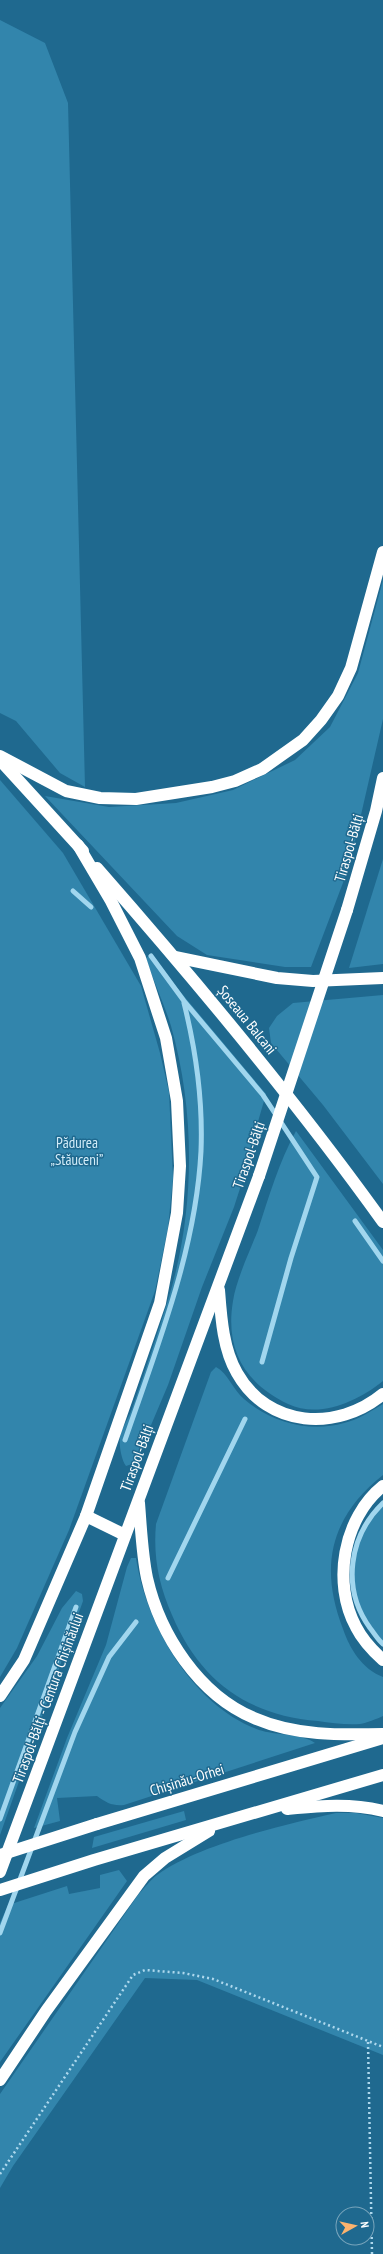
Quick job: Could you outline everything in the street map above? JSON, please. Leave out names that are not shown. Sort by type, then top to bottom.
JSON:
[{"type":"highway","points":[[0,756],[66,790],[100,798],[136,799],[212,787],[235,781],[262,769],[303,740],[321,720],[338,696],[351,668],[383,552]]},
{"type":"highway","points":[[0,760],[78,845],[140,958],[166,1038],[177,1101],[180,1166],[177,1213],[160,1303],[86,1516],[24,1660],[0,1696]]},
{"type":"highway","name":"Tiraspol-Bălți","points":[[126,1535],[260,1176],[347,910],[376,812],[383,778]]},
{"type":"highway","name":"Șoseaua Balcani","points":[[78,845],[175,957],[306,1118],[383,1222]]},
{"type":"highway","points":[[175,957],[277,978],[312,981],[383,978]]},
{"type":"highway","points":[[219,1285],[223,1324],[231,1360],[243,1382],[268,1406],[298,1418],[317,1419],[348,1413],[371,1402],[383,1394]]},
{"type":"highway","points":[[383,1486],[367,1502],[356,1519],[350,1535],[344,1573],[344,1591],[356,1628],[383,1660]]},
{"type":"highway","points":[[139,1499],[147,1578],[156,1608],[163,1625],[178,1650],[193,1670],[213,1690],[254,1718],[283,1727],[312,1733],[383,1734]]},
{"type":"highway","points":[[86,1516],[126,1535]]},
{"type":"highway","name":"Tiraspol-Bălți - Centura Chișinăului","points":[[0,1872],[126,1535]]},
{"type":"highway","name":"Chișinău-Orhei","points":[[0,1855],[97,1824],[383,1738]]},
{"type":"highway","points":[[0,1890],[94,1860],[383,1775]]},
{"type":"highway","points":[[260,1812],[338,1805],[362,1806],[383,1811]]},
{"type":"highway","points":[[0,2080],[46,2011],[144,1876],[165,1858],[222,1823]]},
{"type":"path","points":[[0,2174],[133,1975],[146,1970],[183,1973],[214,1979],[383,2047]]},
{"type":"path","points":[[368,2042],[372,2254]]},
{"type":"green space","points":[[0,20],[45,43],[68,103],[85,787],[60,773],[16,721],[0,713]]},
{"type":"green space","points":[[383,580],[383,719],[349,867],[311,967],[285,967],[207,955],[177,936],[45,796],[109,807],[176,803],[233,790],[295,760],[330,727],[358,673]]},
{"type":"green space","name":"Pădurea „Stăuceni”","points":[[0,780],[63,853],[141,986],[160,1053],[169,1092],[173,1178],[168,1228],[155,1291],[69,1530],[17,1648],[0,1677]]},
{"type":"green space","points":[[383,859],[383,964],[349,968]]},
{"type":"green space","points":[[152,954],[173,983],[266,1094],[253,1139],[253,1148],[234,1207],[202,1287],[168,1385],[135,1463],[126,1466],[121,1452],[120,1437],[122,1429],[133,1406],[168,1300],[177,1267],[183,1233],[189,1163],[185,1094],[179,1059],[171,1026],[146,958]]},
{"type":"green space","points":[[383,995],[383,1184],[323,1105],[271,1043],[269,1028],[277,1016],[293,1003]]},
{"type":"green space","points":[[296,1131],[383,1250],[383,1381],[350,1401],[326,1409],[313,1410],[288,1404],[273,1396],[260,1386],[249,1375],[241,1363],[235,1349],[232,1334],[231,1318],[237,1284],[258,1230],[279,1167]]},
{"type":"green space","points":[[216,1367],[224,1373],[240,1395],[255,1407],[278,1419],[304,1426],[331,1426],[349,1422],[383,1404],[383,1475],[365,1491],[351,1508],[341,1526],[334,1544],[331,1564],[332,1585],[336,1606],[349,1644],[363,1664],[383,1677],[383,1716],[369,1722],[350,1724],[292,1717],[269,1711],[248,1702],[229,1690],[212,1676],[197,1659],[183,1638],[172,1615],[160,1582],[155,1548],[156,1524],[211,1372]]},
{"type":"green space","points":[[383,1503],[383,1644],[370,1628],[361,1613],[355,1597],[352,1580],[356,1547],[371,1516]]},
{"type":"green space","points":[[131,1558],[136,1558],[141,1584],[150,1610],[162,1636],[176,1660],[194,1683],[213,1702],[235,1718],[259,1730],[296,1736],[315,1743],[124,1805],[110,1804],[97,1796],[57,1798],[60,1821],[34,1828],[67,1738],[106,1645],[127,1567]]},
{"type":"green space","points":[[76,1591],[82,1594],[83,1601],[0,1835],[0,1708],[37,1656],[62,1608]]},
{"type":"green space","points":[[184,1811],[186,1820],[92,1848],[94,1837]]},
{"type":"green space","points":[[336,1813],[356,1813],[383,1818],[383,2055],[197,1980],[145,1978],[13,2166],[0,2188],[0,2094],[138,1895],[149,1882],[157,1875],[175,1864],[219,1845],[292,1823]]},
{"type":"green space","points":[[119,1870],[127,1881],[0,2062],[0,1923],[8,1905],[67,1886],[69,1894],[100,1888],[100,1875]]},
{"type":"waterway","points":[[73,891],[91,907]]},
{"type":"waterway","points":[[151,956],[184,1001],[263,1095],[317,1177],[291,1258],[262,1362]]},
{"type":"waterway","points":[[125,1440],[173,1298],[192,1225],[198,1188],[201,1151],[200,1095],[192,1039],[184,1003]]},
{"type":"waterway","points":[[355,1221],[383,1261]]},
{"type":"waterway","points":[[168,1578],[245,1419]]},
{"type":"waterway","points":[[383,1503],[371,1516],[356,1547],[352,1580],[355,1596],[361,1612],[370,1628],[383,1644]]},
{"type":"waterway","points":[[0,1819],[76,1607]]},
{"type":"waterway","points":[[0,1933],[75,1732],[109,1657],[136,1622]]}]
